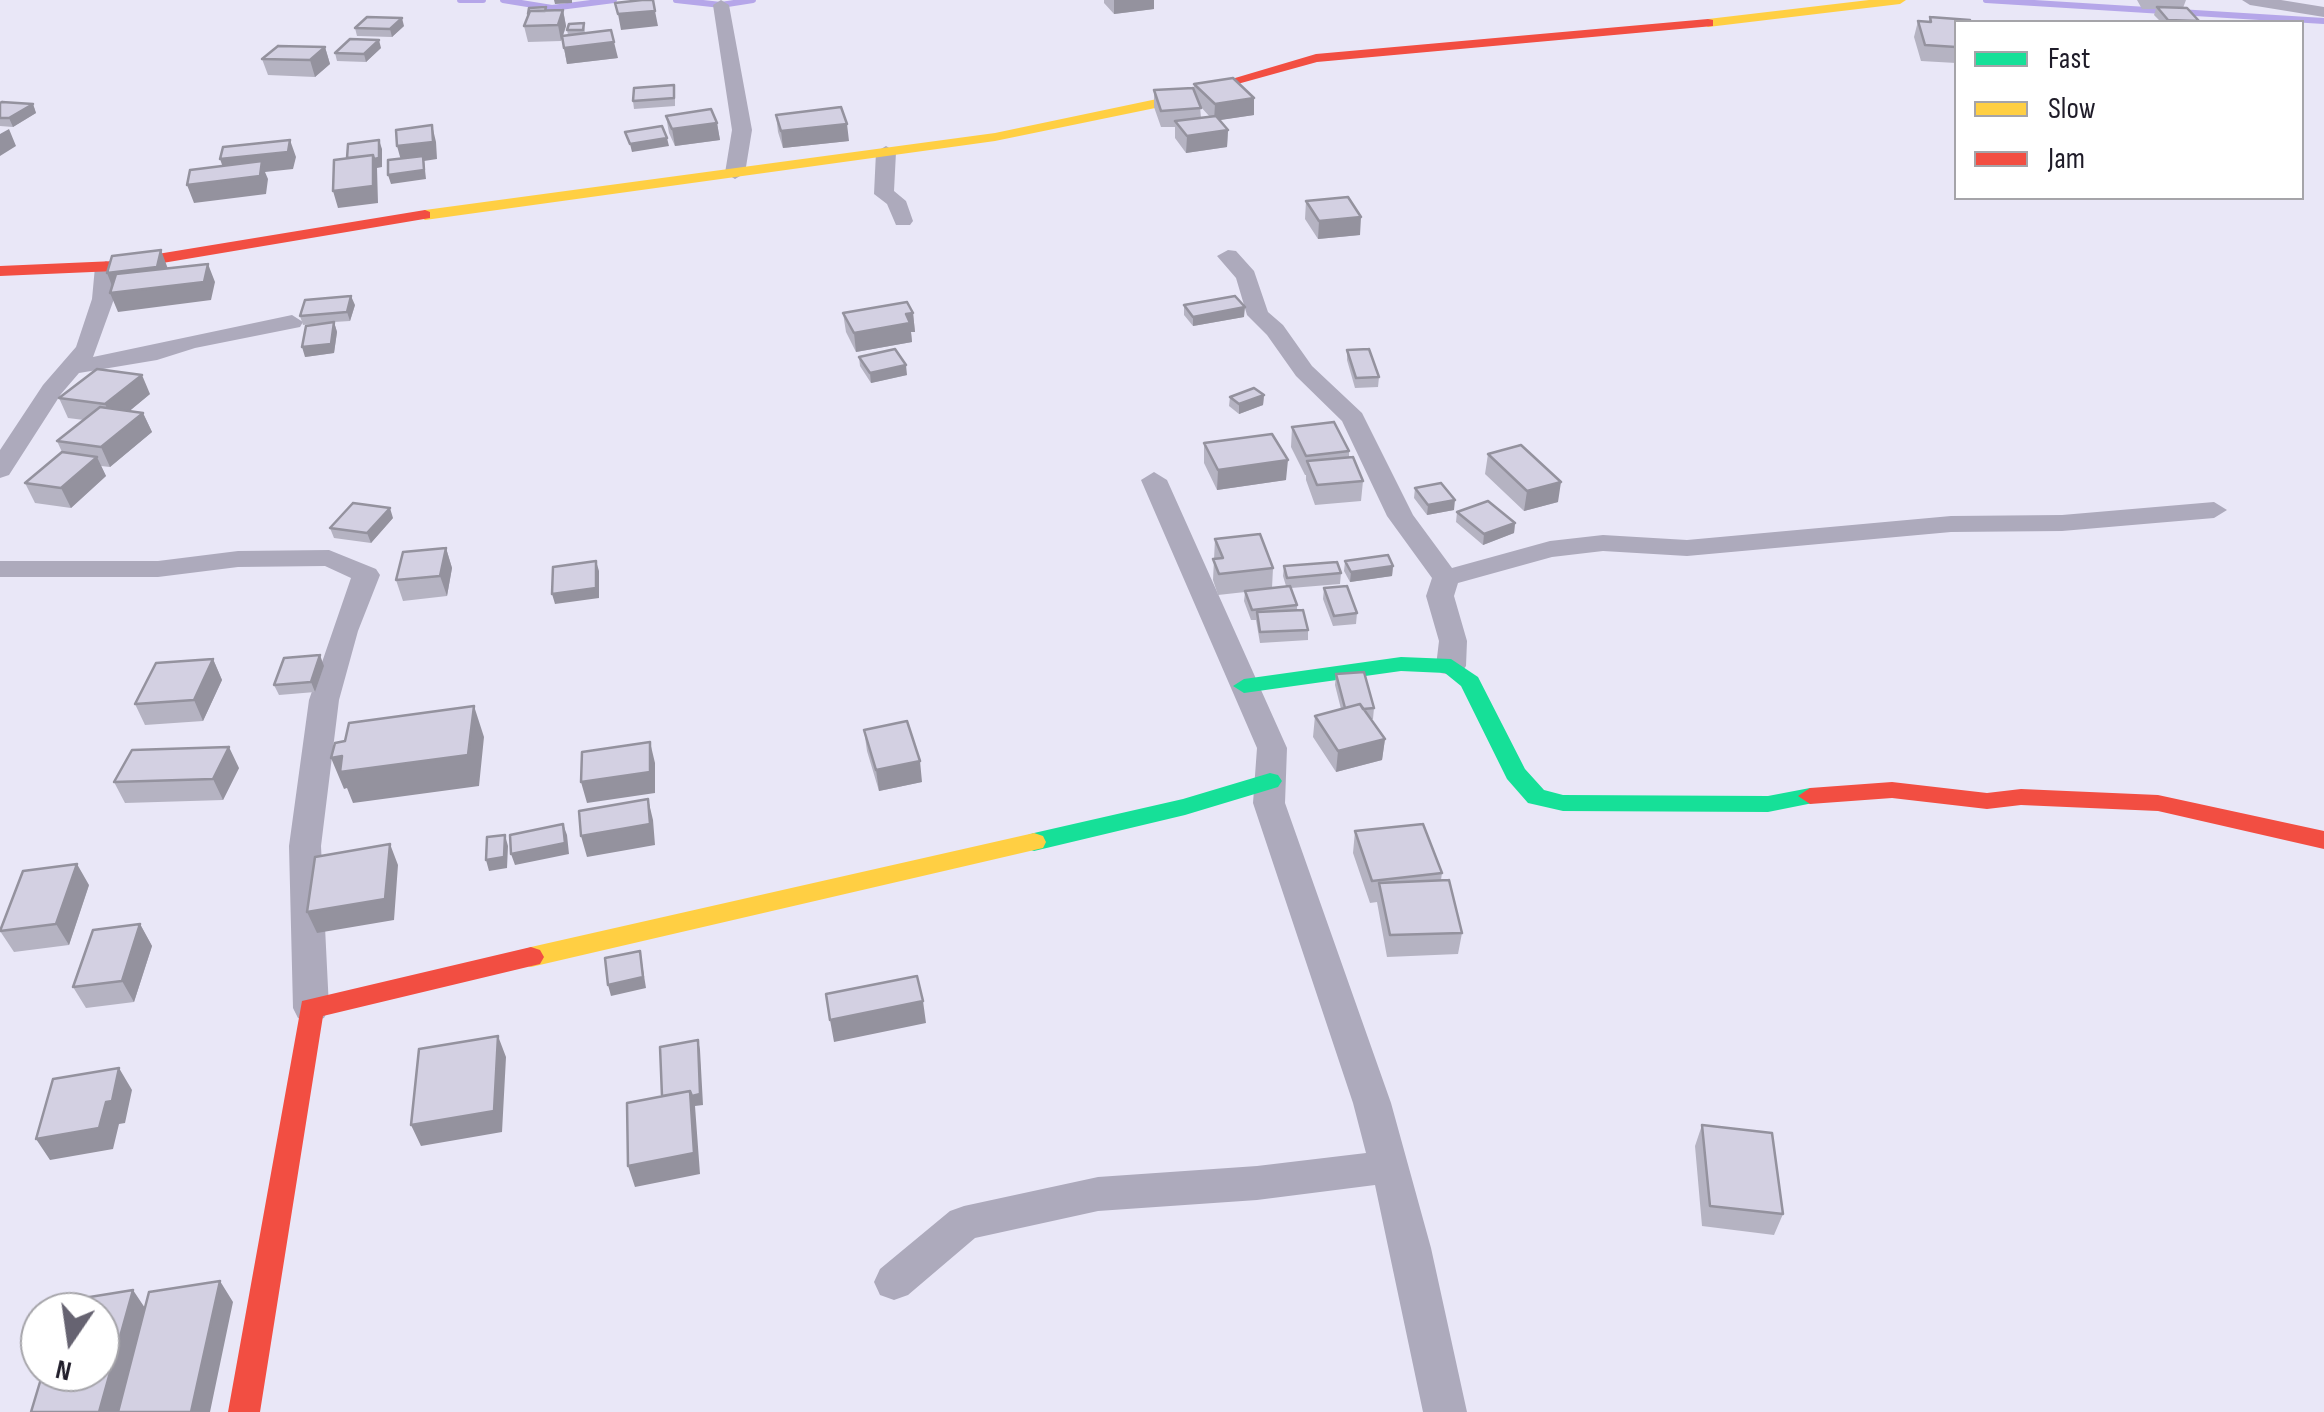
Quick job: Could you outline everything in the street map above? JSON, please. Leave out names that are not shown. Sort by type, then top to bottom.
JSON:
[{"type":"street","points":[[0,271],[106,267],[397,219],[995,137],[1160,103],[1270,68],[1316,58],[1697,24],[1900,0]]},
{"type":"street","points":[[2250,0],[2324,12]]},
{"type":"street","points":[[722,5],[742,130],[735,173]]},
{"type":"street","points":[[886,152],[884,194],[896,202],[903,221]]},
{"type":"street","points":[[1228,256],[1246,276],[1258,315],[1304,371],[1353,418],[1400,516],[1446,578]]},
{"type":"street","points":[[0,470],[51,390],[88,350],[103,299],[106,267]]},
{"type":"street","points":[[72,366],[157,353],[190,342],[292,322]]},
{"type":"street","points":[[1154,480],[1272,748],[1269,803],[1366,1084],[1411,1248],[1445,1412]]},
{"type":"street","points":[[1446,578],[1550,549],[1603,542],[1687,548],[1951,524],[2062,522],[2214,510]]},
{"type":"street","points":[[0,569],[158,569],[238,559],[329,558],[366,574],[324,700],[304,846],[311,1008],[244,1412]]},
{"type":"street","points":[[1446,578],[1440,596],[1453,641],[1451,666]]},
{"type":"street","points":[[1244,686],[1401,664],[1451,666],[1470,682],[1514,773],[1536,797],[1563,803],[1768,804],[1829,793],[1892,790],[1987,801],[2021,796],[2158,803],[2324,840]]},
{"type":"street","points":[[311,1008],[1185,807],[1270,781]]},
{"type":"street","points":[[894,1282],[964,1223],[1098,1194],[1257,1183],[1389,1167]]},
{"type":"building","points":[[653,0],[655,11],[618,14],[615,3]]},
{"type":"building","points":[[2157,7],[2187,8],[2198,20],[2168,20]]},
{"type":"building","points":[[563,10],[558,25],[524,26],[530,11]]},
{"type":"building","points":[[367,17],[402,18],[390,29],[355,28]]},
{"type":"building","points":[[1930,17],[1970,20],[1954,20],[1954,47],[1925,45],[1918,21],[1931,22]]},
{"type":"building","points":[[584,23],[583,30],[567,30],[569,24]]},
{"type":"building","points":[[611,30],[614,42],[564,48],[562,36]]},
{"type":"building","points":[[350,39],[379,40],[364,54],[335,53]]},
{"type":"building","points":[[278,46],[325,47],[310,60],[262,59]]},
{"type":"building","points":[[1233,78],[1254,98],[1215,104],[1194,84]]},
{"type":"building","points":[[674,85],[674,98],[633,101],[634,88]]},
{"type":"building","points":[[1193,88],[1201,108],[1161,111],[1154,90]]},
{"type":"building","points":[[2,102],[33,104],[9,118],[0,118]]},
{"type":"building","points":[[841,107],[847,124],[781,131],[776,115]]},
{"type":"building","points":[[711,109],[717,123],[672,129],[666,116]]},
{"type":"building","points":[[1216,116],[1228,130],[1187,136],[1175,121]]},
{"type":"building","points":[[432,125],[433,142],[397,146],[396,130]]},
{"type":"building","points":[[662,126],[667,138],[630,144],[625,132]]},
{"type":"building","points":[[290,140],[288,152],[220,159],[223,147]]},
{"type":"building","points":[[379,140],[379,158],[347,158],[348,144]]},
{"type":"building","points":[[373,155],[373,186],[333,191],[334,160]]},
{"type":"building","points":[[423,156],[424,170],[388,175],[388,160]]},
{"type":"building","points":[[262,161],[260,176],[187,185],[190,170]]},
{"type":"building","points":[[1348,197],[1361,217],[1319,221],[1306,201]]},
{"type":"building","points":[[161,250],[157,267],[107,273],[112,256]]},
{"type":"building","points":[[208,264],[204,282],[110,293],[116,274]]},
{"type":"building","points":[[351,296],[347,312],[300,316],[305,300]]},
{"type":"building","points":[[1235,296],[1245,307],[1193,317],[1184,305]]},
{"type":"building","points":[[907,302],[913,313],[906,314],[910,323],[854,333],[843,313]]},
{"type":"building","points":[[334,322],[331,344],[302,347],[306,326]]},
{"type":"building","points":[[895,349],[906,365],[870,373],[859,357]]},
{"type":"building","points":[[1369,349],[1379,377],[1356,378],[1347,350]]},
{"type":"building","points":[[97,369],[142,375],[105,404],[59,398]]},
{"type":"building","points":[[1254,388],[1264,395],[1239,404],[1230,397]]},
{"type":"building","points":[[100,407],[143,413],[101,447],[57,441]]},
{"type":"building","points":[[1334,422],[1349,451],[1306,456],[1292,427]]},
{"type":"building","points":[[1272,434],[1288,460],[1218,470],[1204,443]]},
{"type":"building","points":[[1521,445],[1561,482],[1527,491],[1488,454]]},
{"type":"building","points":[[62,452],[97,457],[61,488],[25,483]]},
{"type":"building","points":[[1353,457],[1363,481],[1317,485],[1307,461]]},
{"type":"building","points":[[1441,483],[1455,500],[1428,505],[1415,488]]},
{"type":"building","points":[[1488,501],[1515,523],[1484,534],[1457,512]]},
{"type":"building","points":[[353,503],[390,508],[367,533],[330,528]]},
{"type":"building","points":[[1260,534],[1273,568],[1219,574],[1213,559],[1223,558],[1215,539]]},
{"type":"building","points":[[446,548],[440,576],[396,580],[403,552]]},
{"type":"building","points":[[1388,555],[1393,566],[1351,572],[1345,561]]},
{"type":"building","points":[[596,561],[596,588],[552,594],[553,567]]},
{"type":"building","points":[[1337,562],[1341,573],[1287,578],[1284,566]]},
{"type":"building","points":[[1290,586],[1297,605],[1252,610],[1245,591]]},
{"type":"building","points":[[1347,586],[1357,613],[1334,616],[1324,588]]},
{"type":"building","points":[[1303,610],[1308,630],[1260,632],[1257,612]]},
{"type":"building","points":[[320,655],[311,682],[274,685],[284,658]]},
{"type":"building","points":[[213,659],[194,700],[135,704],[156,663]]},
{"type":"building","points":[[1364,672],[1374,708],[1363,709],[1360,704],[1345,708],[1336,674]]},
{"type":"building","points":[[1360,704],[1385,739],[1338,751],[1315,716]]},
{"type":"building","points":[[474,706],[468,755],[340,772],[342,756],[331,758],[335,743],[345,741],[349,723]]},
{"type":"building","points":[[907,721],[920,761],[876,770],[864,730]]},
{"type":"building","points":[[650,742],[650,772],[581,782],[582,752]]},
{"type":"building","points":[[229,747],[213,779],[114,782],[132,750]]},
{"type":"building","points":[[648,799],[650,824],[581,836],[579,811]]},
{"type":"building","points":[[563,824],[565,843],[511,854],[510,835]]},
{"type":"building","points":[[1423,824],[1442,873],[1372,881],[1355,831]]},
{"type":"building","points":[[505,835],[504,857],[486,860],[487,837]]},
{"type":"building","points":[[390,844],[385,899],[307,912],[315,857]]},
{"type":"building","points":[[77,864],[56,924],[0,931],[23,871]]},
{"type":"building","points":[[1449,880],[1462,933],[1390,935],[1379,883]]},
{"type":"building","points":[[140,924],[122,981],[73,987],[93,930]]},
{"type":"building","points":[[640,951],[643,977],[608,985],[605,958]]},
{"type":"building","points":[[917,976],[923,1001],[830,1020],[826,994]]},
{"type":"building","points":[[498,1036],[494,1111],[411,1125],[419,1049]]},
{"type":"building","points":[[698,1040],[700,1094],[692,1096],[690,1091],[662,1096],[660,1047]]},
{"type":"building","points":[[119,1068],[112,1101],[106,1102],[99,1128],[36,1139],[53,1079]]},
{"type":"building","points":[[690,1091],[694,1153],[628,1166],[627,1103]]},
{"type":"building","points":[[1702,1125],[1772,1133],[1783,1214],[1710,1206]]},
{"type":"building","points":[[220,1281],[191,1412],[118,1412],[149,1292]]},
{"type":"building","points":[[133,1290],[120,1337],[120,1292]]},
{"type":"building","points":[[37,1392],[105,1392],[99,1412],[31,1412]]},
{"type":"waterway","points":[[460,0],[483,0]]},
{"type":"waterway","points":[[503,0],[552,8],[614,0]]},
{"type":"waterway","points":[[676,0],[721,5],[753,0]]},
{"type":"waterway","points":[[1986,0],[2324,21]]},
{"type":"traffic: fast","points":[[1244,686],[1401,664],[1451,666],[1470,682],[1515,773],[1536,797],[1563,803],[1768,804],[1810,796]]},
{"type":"traffic: fast","points":[[1034,842],[1185,807],[1270,781]]},
{"type":"traffic: slow","points":[[1708,23],[1900,0]]},
{"type":"traffic: slow","points":[[425,215],[995,137],[1160,103],[1205,89]]},
{"type":"traffic: slow","points":[[531,957],[1034,842]]},
{"type":"traffic: jam","points":[[1205,89],[1316,58],[1708,23]]},
{"type":"traffic: jam","points":[[0,271],[115,266],[425,215]]},
{"type":"traffic: jam","points":[[1810,796],[1892,790],[1987,801],[2021,797],[2158,803],[2324,840]]},
{"type":"traffic: jam","points":[[244,1412],[311,1008],[531,957]]}]
